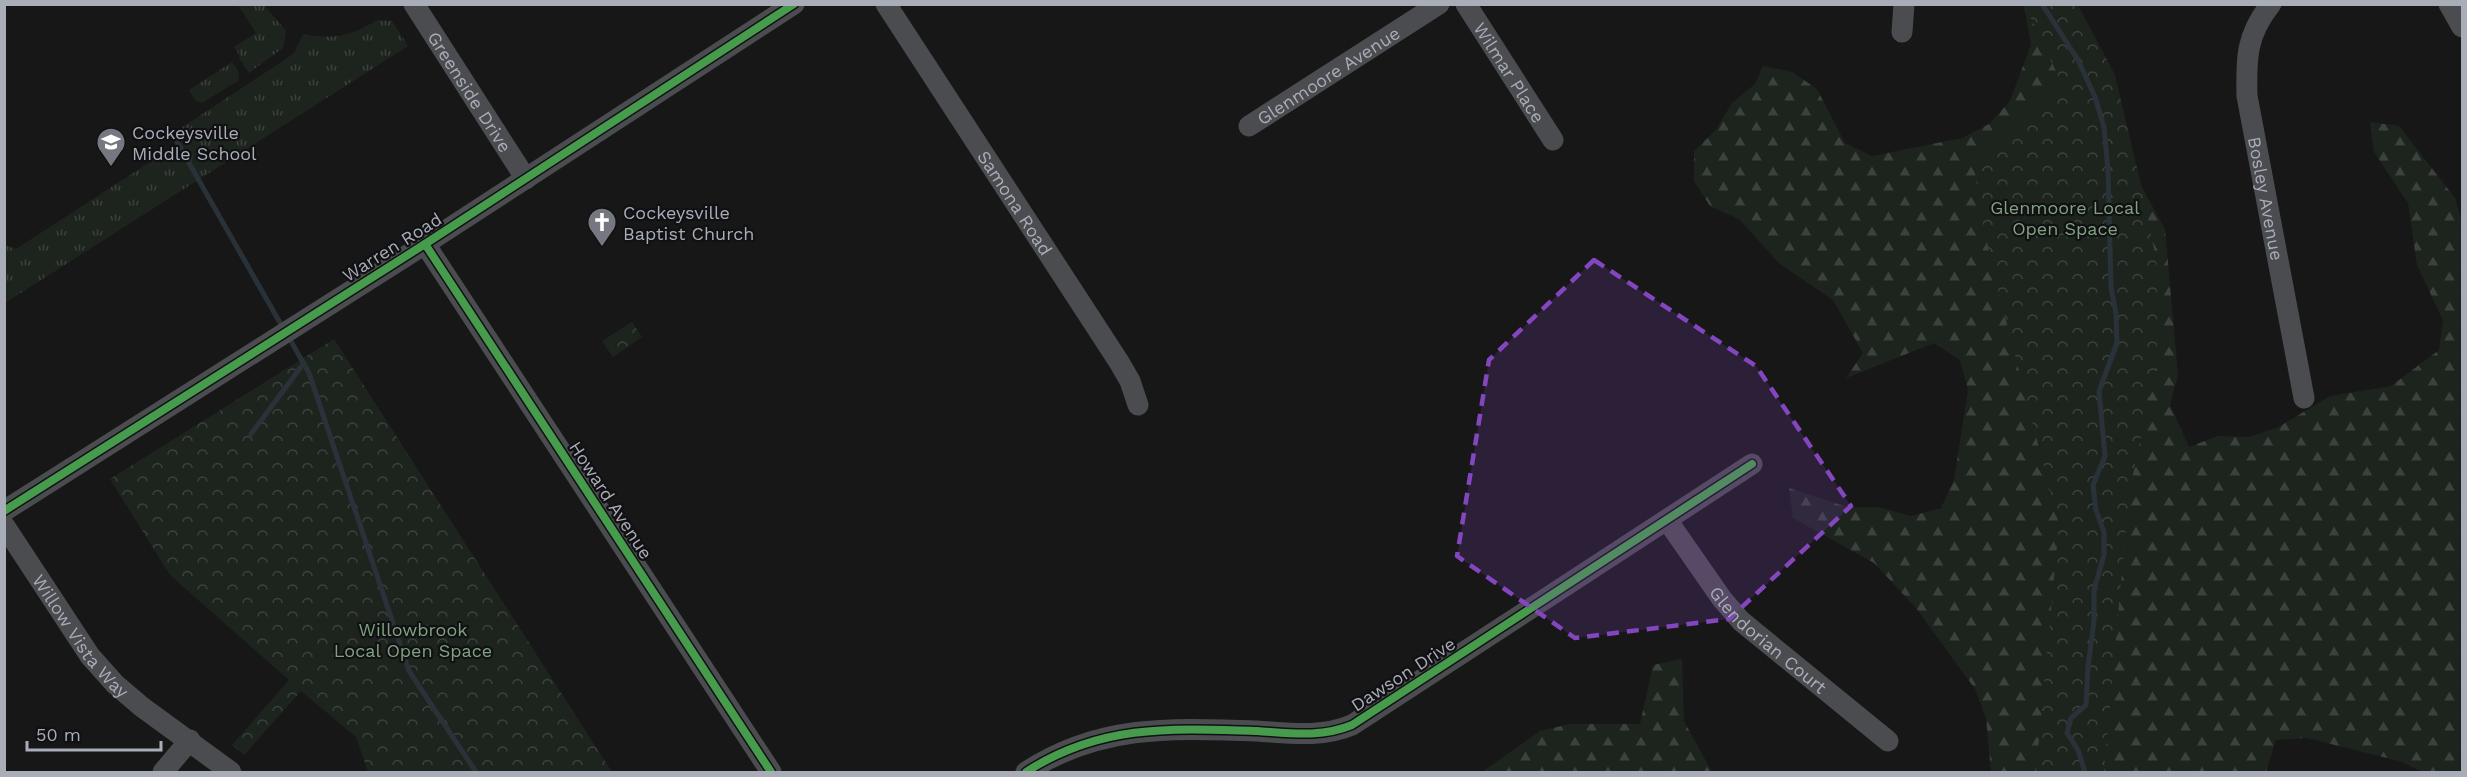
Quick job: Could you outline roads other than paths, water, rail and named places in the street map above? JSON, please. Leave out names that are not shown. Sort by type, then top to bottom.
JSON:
[{"type":"street","name":"Greenside Drive","points":[[414,4],[526,179]]},
{"type":"street","name":"Warren Road","points":[[4,511],[425,244],[794,4]]},
{"type":"street","name":"Samona Road","points":[[886,4],[1119,362],[1130,381],[1138,405]]},
{"type":"street","name":"Glenmoore Avenue","points":[[1249,126],[1439,4]]},
{"type":"street","name":"Wilmar Place","points":[[1466,4],[1553,140]]},
{"type":"street","points":[[1902,32],[1904,4]]},
{"type":"street","name":"Bosley Avenue","points":[[2271,4],[2250,38],[2246,64],[2247,96],[2304,398]]},
{"type":"street","points":[[2449,4],[2463,27]]},
{"type":"street","name":"Howard Avenue","points":[[425,244],[771,772]]},
{"type":"street","name":"Dawson Drive","points":[[1026,772],[1057,754],[1086,742],[1122,733],[1179,728],[1312,734],[1336,731],[1371,713],[1752,464]]},
{"type":"street","name":"Glendorian Court","points":[[1667,520],[1722,599],[1742,621],[1888,741]]},
{"type":"street","name":"Willow Vista Way","points":[[4,525],[90,656],[115,684],[142,707],[231,772]]},
{"type":"street","points":[[163,772],[190,740]]},
{"type":"waterway","points":[[2042,4],[2078,60],[2095,97],[2104,127],[2108,170],[2111,287],[2116,314],[2117,343],[2099,391],[2105,456],[2093,485],[2096,510],[2104,532],[2104,555],[2094,590],[2094,621],[2086,705],[2071,718],[2067,733],[2078,750],[2085,772]]},
{"type":"waterway","points":[[177,142],[283,328]]},
{"type":"waterway","points":[[288,336],[309,373],[409,671],[476,772]]},
{"type":"waterway","points":[[251,434],[304,363]]},
{"type":"place","name":"Cockeysville Middle School","points":[[111,168]]},
{"type":"place","name":"Cockeysville Baptist Church","points":[[602,248]]},
{"type":"park label","name":"Glenmoore Local Open Space","points":[[2065,217]]},
{"type":"park label","name":"Willowbrook Local Open Space","points":[[413,639]]}]
